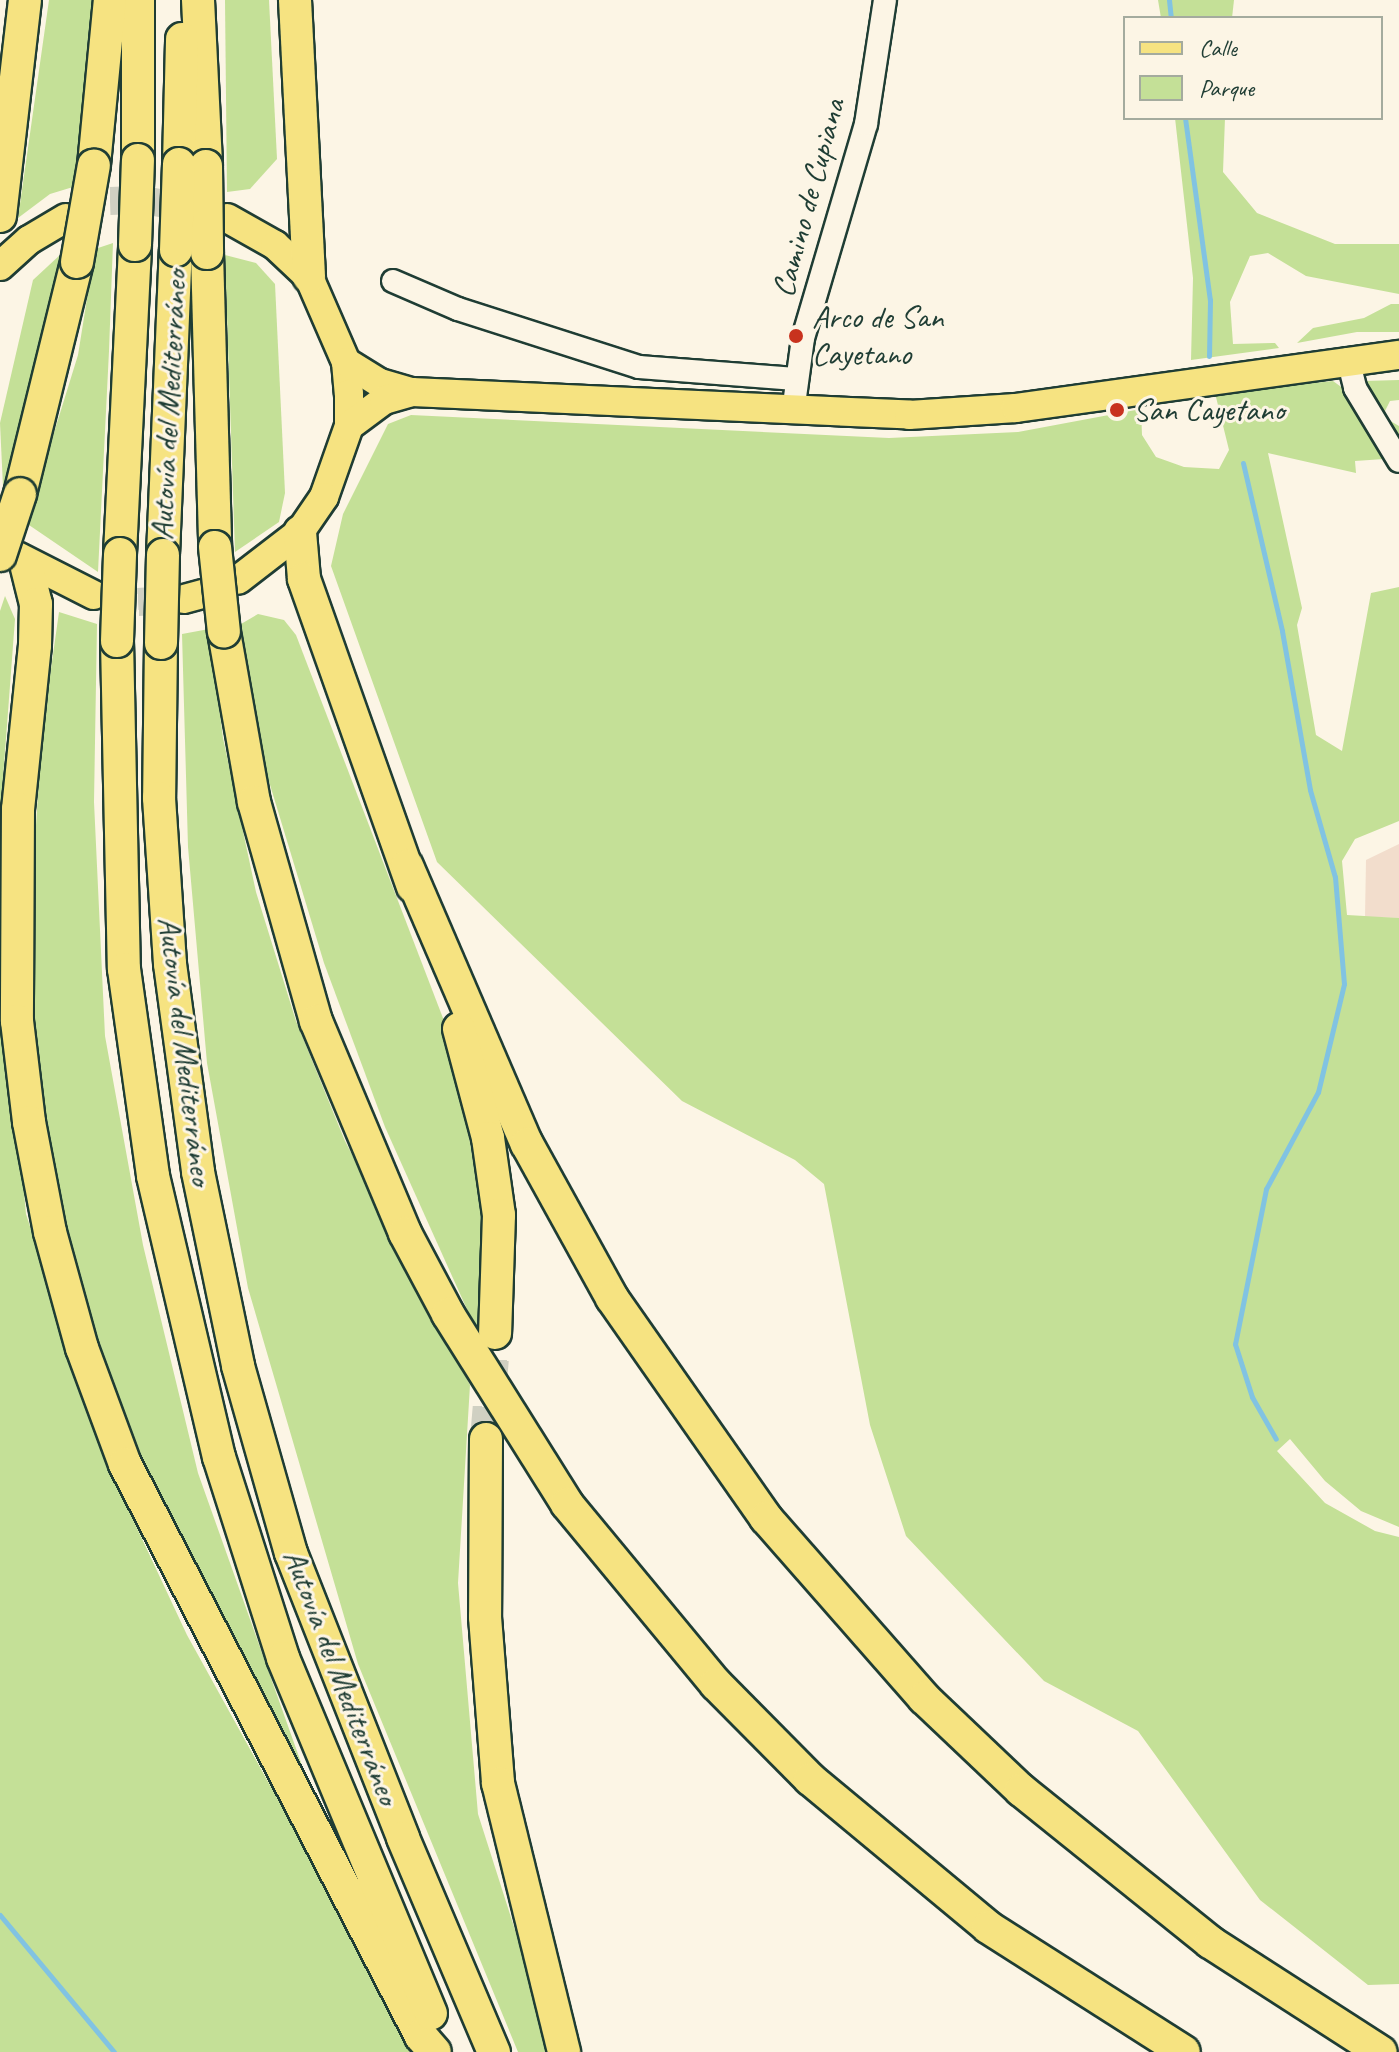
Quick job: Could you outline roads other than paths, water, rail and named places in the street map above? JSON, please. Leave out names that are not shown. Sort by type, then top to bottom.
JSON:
[{"type":"highway","points":[[0,216],[25,0]]},
{"type":"highway","points":[[110,0],[94,165],[77,262],[20,494],[14,558],[36,617],[18,809],[17,1021],[50,1232],[82,1348],[125,1464],[421,2036],[435,2052]]},
{"type":"highway","name":"Autovía del Mediterráneo","points":[[138,0],[138,160],[117,641],[124,969],[156,1191],[219,1457],[283,1658],[448,2052]]},
{"type":"highway","name":"Autovía del Mediterráneo","points":[[183,0],[193,165],[191,252],[163,555],[159,798],[170,964],[198,1172],[238,1366],[291,1553],[403,1838],[494,2052]]},
{"type":"highway","points":[[193,165],[198,0]]},
{"type":"highway","points":[[295,0],[309,277]]},
{"type":"highway","points":[[191,252],[224,632],[254,802],[316,1021],[405,1233],[448,1314],[567,1504],[716,1684],[810,1779],[988,1927],[1184,2052]]},
{"type":"highway","points":[[300,532],[304,579],[407,866],[466,1049],[488,1138],[499,1215],[495,1333]]},
{"type":"highway","points":[[407,866],[527,1144],[612,1298],[766,1518],[924,1698],[1021,1790],[1210,1942],[1381,2052]]},
{"type":"highway","points":[[486,1439],[485,1617],[498,1783],[564,2052]]},
{"type":"main road","points":[[0,266],[29,240],[66,218]]},
{"type":"main road","points":[[227,218],[275,245],[309,277],[346,362],[349,426],[324,497],[300,532],[238,580]]},
{"type":"main road","points":[[346,362],[380,383],[412,392],[793,412],[968,413],[1348,359],[1399,355]]},
{"type":"main road","points":[[349,426],[384,400],[412,392]]},
{"type":"main road","points":[[14,558],[94,595]]},
{"type":"street","name":"Camino de Cupiana","points":[[793,412],[796,379],[866,124],[885,0]]},
{"type":"street","points":[[393,281],[458,309],[639,367],[796,379]]},
{"type":"street","points":[[1348,359],[1360,398],[1399,461]]},
{"type":"waterway","points":[[1169,0],[1171,16]]},
{"type":"waterway","points":[[1185,120],[1210,300],[1209,356]]},
{"type":"waterway","points":[[1243,463],[1282,631],[1310,790],[1335,877],[1344,984],[1318,1092],[1266,1189],[1235,1344],[1252,1397],[1276,1439]]},
{"type":"waterway","points":[[0,1915],[114,2052]]},
{"type":"tunnel","points":[[110,201],[143,200],[199,210]]},
{"type":"tunnel","points":[[98,596],[138,602],[184,599]]},
{"type":"tunnel","points":[[486,1439],[495,1333]]},
{"type":"place","name":"Arco de San Cayetano","points":[[796,336]]},
{"type":"place","name":"San Cayetano","points":[[1117,410]]}]
